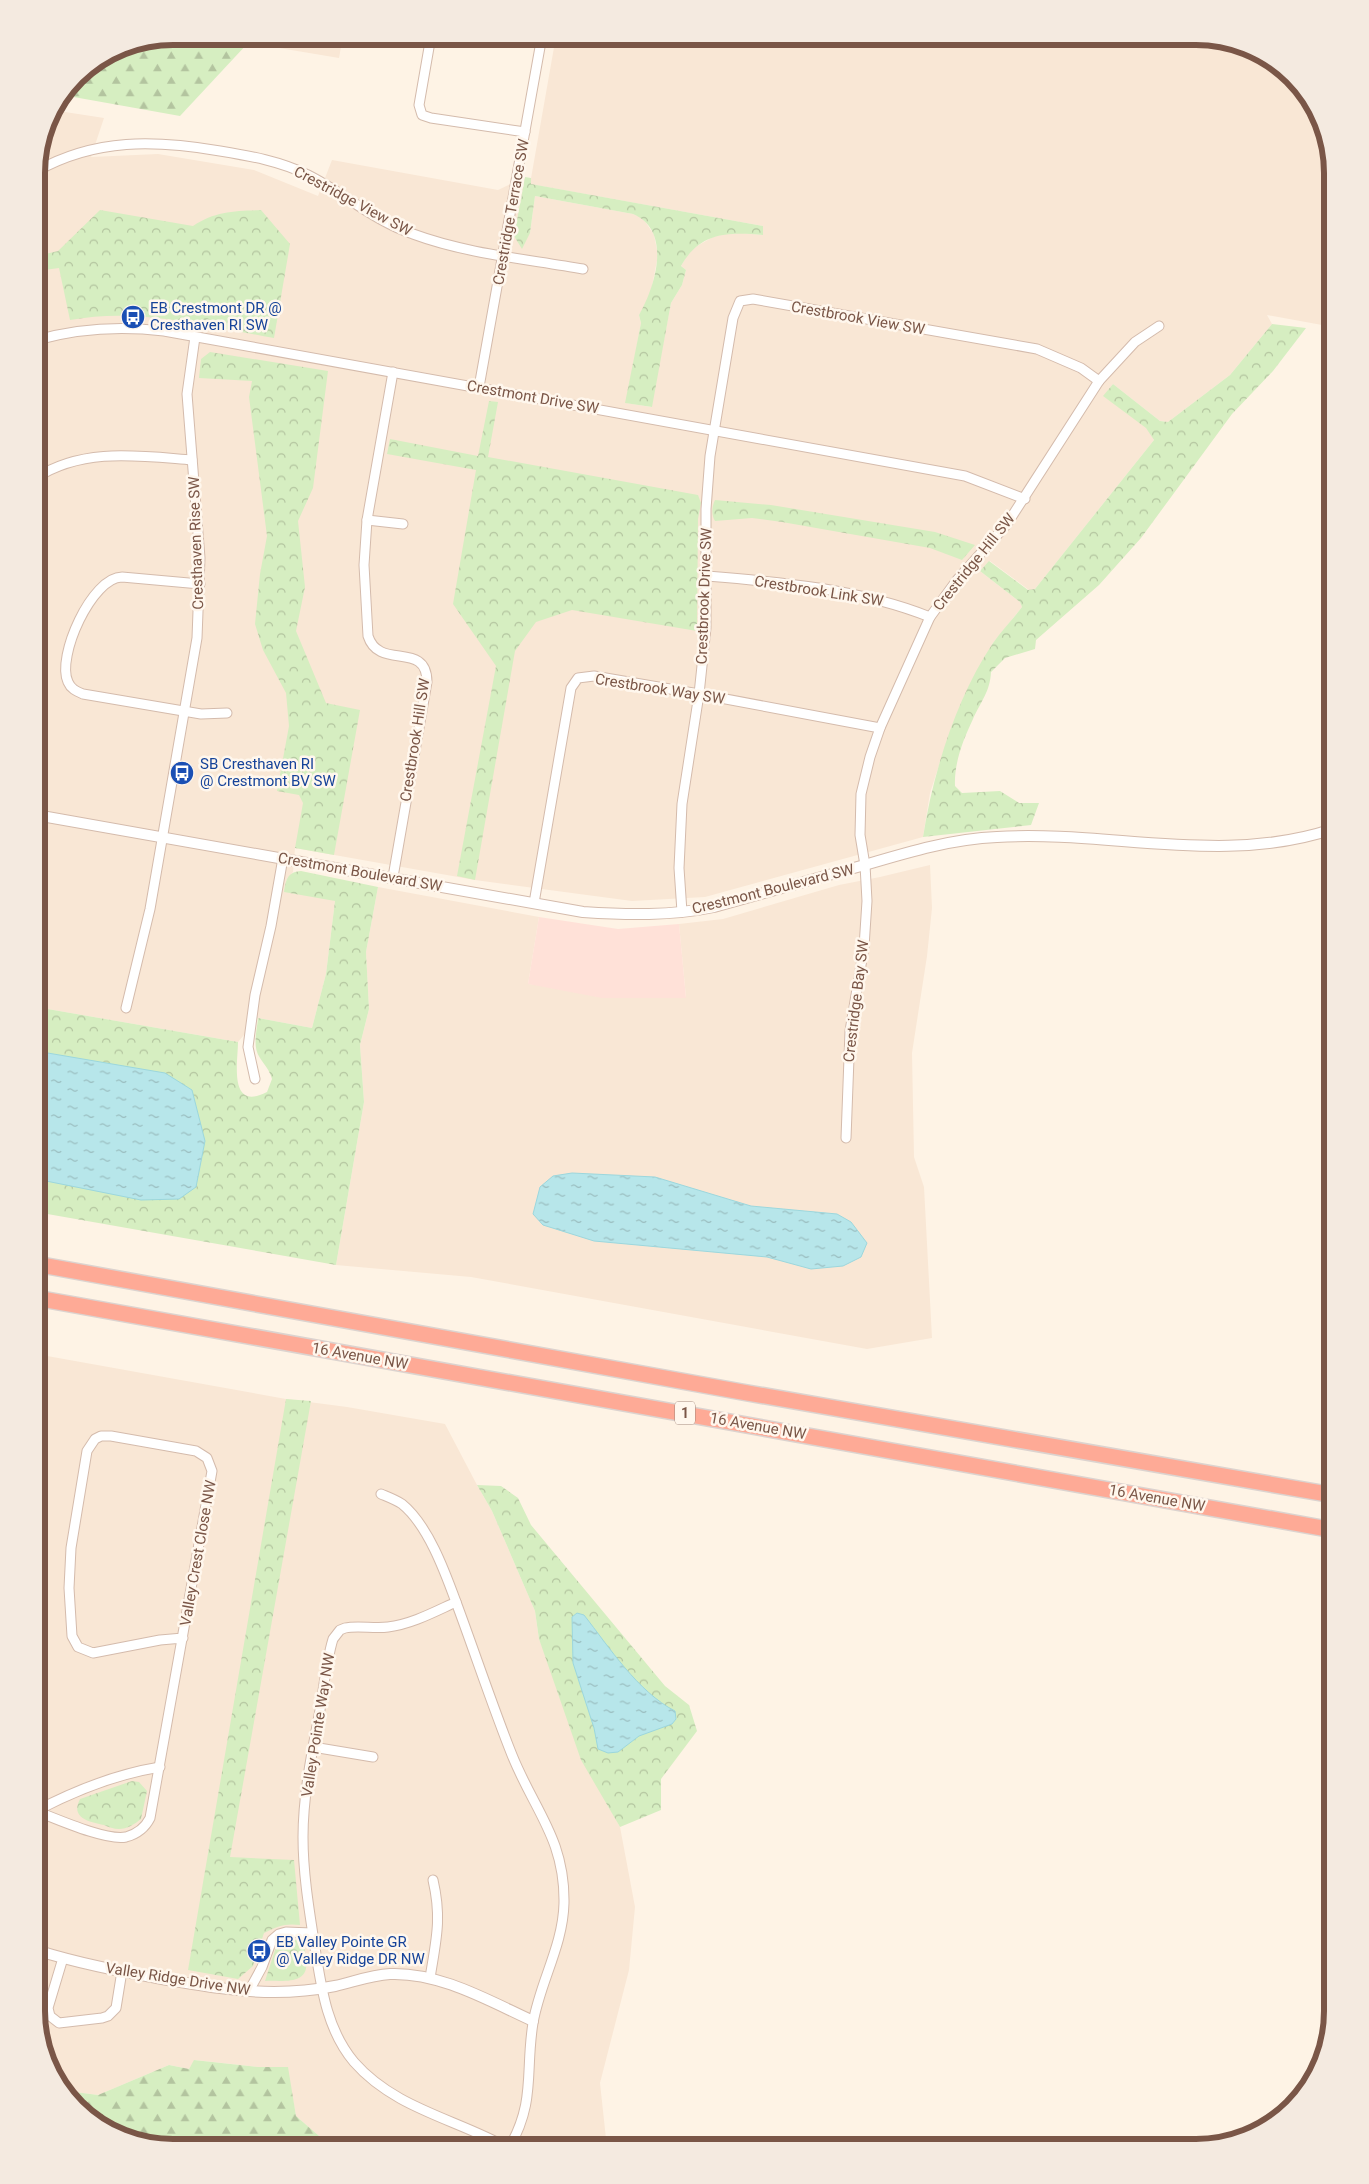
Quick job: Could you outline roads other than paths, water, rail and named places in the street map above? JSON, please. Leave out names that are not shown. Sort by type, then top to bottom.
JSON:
[{"type":"highway","name":"16 Avenue NW","points":[[45,1266],[772,1398],[1324,1494]]},
{"type":"highway","name":"16 Avenue NW","points":[[45,1300],[1324,1528]]},
{"type":"street","points":[[429,45],[419,105],[422,115],[525,132]]},
{"type":"street","name":"Crestridge Terrace SW","points":[[479,388],[540,45]]},
{"type":"street","name":"Crestridge View SW","points":[[45,167],[70,156],[120,144],[165,143],[248,156],[286,166],[306,174],[342,194],[366,212],[411,234],[456,246],[583,269]]},
{"type":"street","name":"Crestbrook View SW","points":[[713,429],[733,318],[740,302],[746,299],[1037,349],[1060,357],[1099,381]]},
{"type":"street","name":"Crestridge Hill SW","points":[[865,865],[860,835],[861,794],[870,757],[880,728],[930,617],[957,580],[1007,524],[1099,381],[1135,342],[1159,326]]},
{"type":"street","name":"Crestmont Drive SW","points":[[45,338],[71,332],[114,328],[148,329],[713,429],[966,476],[1024,499]]},
{"type":"street","name":"Cresthaven Rise SW","points":[[126,1008],[150,909],[197,638],[200,558],[187,394],[195,337]]},
{"type":"street","name":"Crestbrook Hill SW","points":[[393,372],[367,520],[364,580],[370,643],[379,652],[417,661],[426,670],[427,676],[393,877]]},
{"type":"street","name":"Crestbrook Drive SW","points":[[682,912],[679,868],[682,804],[700,694],[706,628],[706,509],[713,429]]},
{"type":"street","points":[[45,474],[66,464],[101,456],[129,455],[192,460]]},
{"type":"street","points":[[367,520],[403,524]]},
{"type":"street","name":"Crestbrook Link SW","points":[[707,576],[832,591],[884,601],[930,617]]},
{"type":"street","points":[[200,584],[122,577],[113,578],[107,582],[96,593],[78,621],[66,671],[68,681],[77,692],[185,712],[201,714],[227,713]]},
{"type":"street","name":"Crestbrook Way SW","points":[[534,903],[571,688],[578,678],[594,676],[880,728]]},
{"type":"street","name":"Crestmont Boulevard SW","points":[[45,816],[583,912],[614,914],[682,912],[714,907],[935,846],[995,837],[1047,836],[1142,844],[1214,846],[1290,839],[1324,831]]},
{"type":"street","points":[[255,1079],[248,1047],[251,1022],[283,858]]},
{"type":"street","name":"Crestridge Bay SW","points":[[846,1138],[850,1031],[866,923],[865,865]]},
{"type":"street","name":"Valley Crest Close NW","points":[[45,1815],[81,1828],[115,1837],[133,1835],[143,1828],[150,1818],[160,1767],[183,1638],[212,1471],[207,1458],[196,1451],[111,1436],[98,1437],[90,1444],[87,1451],[71,1548],[72,1636],[78,1647],[92,1654],[160,1640],[183,1638]]},
{"type":"street","points":[[381,1494],[402,1504],[412,1514],[433,1546],[456,1602]]},
{"type":"street","name":"Valley Pointe Way NW","points":[[489,2139],[413,2105],[376,2083],[354,2062],[330,2023],[321,1988],[304,1870],[303,1836],[313,1748],[331,1644],[335,1635],[340,1630],[349,1627],[380,1628],[406,1623],[456,1602],[513,1756],[546,1820],[556,1845],[561,1867],[564,1903],[560,1933],[533,2021],[527,2103],[514,2139]]},
{"type":"street","points":[[313,1748],[374,1757]]},
{"type":"street","name":"Valley Crest Close NW","points":[[45,1808],[91,1786],[136,1771],[160,1767]]},
{"type":"street","points":[[430,1978],[439,1922],[438,1902],[433,1880]]},
{"type":"street","points":[[249,1991],[262,1967],[272,1940],[279,1934],[286,1932],[312,1933]]},
{"type":"street","name":"Valley Ridge Drive NW","points":[[45,1953],[122,1971],[210,1987],[249,1991],[276,1992],[321,1988],[390,1974],[430,1978],[533,2021]]},
{"type":"street","points":[[64,1958],[48,2008],[50,2016],[59,2023],[102,2018],[112,2013],[116,2008],[122,1971]]},
{"type":"water","points":[[45,1053],[165,1073],[192,1090],[205,1141],[196,1187],[179,1199],[141,1200],[45,1181]]},
{"type":"water","points":[[572,1173],[655,1177],[751,1206],[837,1214],[851,1222],[867,1243],[861,1257],[843,1266],[811,1269],[767,1257],[594,1241],[543,1225],[533,1214],[540,1187],[553,1176]]},
{"type":"water","points":[[577,1613],[584,1615],[637,1681],[661,1703],[675,1711],[676,1719],[672,1724],[639,1736],[618,1752],[608,1753],[598,1749],[594,1728],[573,1663],[572,1617]]},
{"type":"place","name":"EB Crestmont DR @ Cresthaven RI SW","points":[[133,317]]},
{"type":"place","name":"SB Cresthaven RI @ Crestmont BV SW","points":[[182,773]]},
{"type":"place","name":"EB Valley Pointe GR @ Valley Ridge DR NW","points":[[259,1951]]}]
